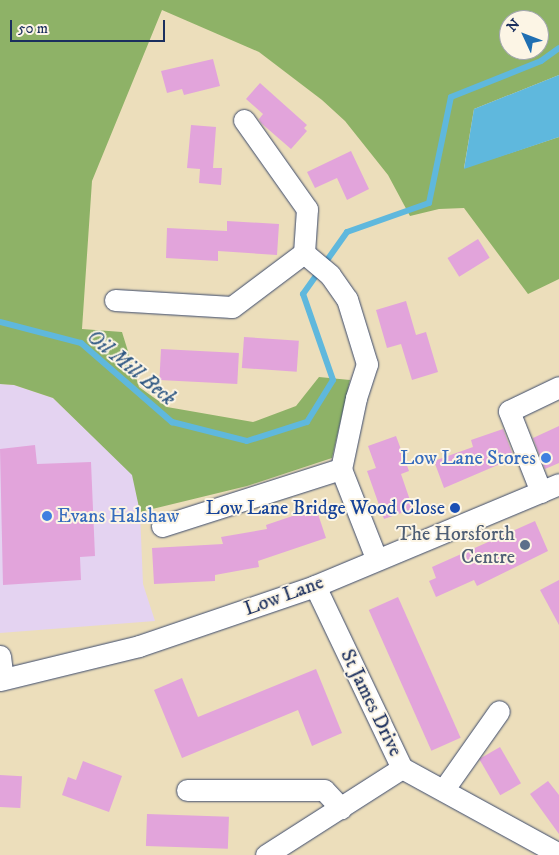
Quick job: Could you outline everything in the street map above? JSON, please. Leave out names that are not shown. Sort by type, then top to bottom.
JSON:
[{"type":"street","points":[[115,300],[232,307],[304,253],[307,209],[244,120]]},
{"type":"street","points":[[304,253],[330,275],[347,299],[367,364],[356,398],[341,469],[376,558]]},
{"type":"street","points":[[553,491],[509,411],[559,387]]},
{"type":"street","points":[[162,526],[341,469]]},
{"type":"street","name":"Low Lane","points":[[2,679],[139,646],[315,586],[376,558],[553,491]]},
{"type":"street","name":"St James Drive","points":[[315,586],[402,768],[444,789],[559,854]]},
{"type":"street","points":[[0,656],[2,679]]},
{"type":"street","points":[[444,789],[499,711]]},
{"type":"street","points":[[266,855],[402,768]]},
{"type":"street","points":[[187,790],[324,790],[340,808]]},
{"type":"shaded area","points":[[0,384],[14,385],[53,398],[133,475],[140,512],[143,584],[155,621],[0,633]]},
{"type":"green space","points":[[0,0],[559,0],[559,75],[474,109],[464,168],[559,137],[559,279],[528,294],[464,208],[439,209],[410,216],[388,175],[345,121],[322,100],[259,52],[162,10],[92,181],[82,329],[122,332],[139,387],[167,407],[253,422],[296,406],[319,377],[350,380],[332,458],[247,486],[140,512],[132,475],[53,398],[14,385],[0,384]]},
{"type":"water","points":[[559,75],[559,137],[464,169],[474,109]]},
{"type":"building","points":[[213,59],[220,86],[184,95],[182,89],[167,93],[161,71]]},
{"type":"building","points":[[260,83],[307,125],[304,128],[307,131],[291,149],[261,123],[259,119],[263,114],[246,99]]},
{"type":"building","points":[[191,125],[216,127],[213,168],[222,168],[221,185],[199,183],[200,169],[187,168]]},
{"type":"building","points":[[351,151],[369,189],[347,200],[337,178],[315,188],[307,172]]},
{"type":"building","points":[[227,221],[279,224],[277,255],[218,251],[218,261],[166,258],[167,228],[227,231]]},
{"type":"building","points":[[478,239],[490,258],[459,277],[447,258]]},
{"type":"building","points":[[406,301],[416,335],[426,332],[438,372],[412,380],[401,344],[387,348],[376,310]]},
{"type":"building","points":[[244,337],[299,341],[297,372],[242,368]]},
{"type":"building","points":[[161,349],[239,353],[237,384],[159,380]]},
{"type":"building","points":[[559,426],[559,463],[545,469],[533,438]]},
{"type":"building","points":[[503,429],[514,458],[444,488],[434,461],[473,447],[471,440]]},
{"type":"building","points":[[396,436],[409,471],[401,474],[413,509],[384,519],[367,471],[376,468],[368,446]]},
{"type":"building","name":"Evans Halshaw","points":[[35,445],[37,464],[91,462],[95,556],[80,557],[81,580],[3,585],[0,449]]},
{"type":"building","points":[[316,508],[326,538],[258,561],[259,567],[215,575],[215,581],[154,584],[152,548],[223,544],[221,537],[267,529],[266,525]]},
{"type":"building","points":[[535,521],[548,551],[477,586],[474,580],[436,597],[429,581],[436,578],[432,567]]},
{"type":"building","points":[[559,580],[559,625],[540,590]]},
{"type":"building","points":[[398,597],[461,738],[431,751],[369,610]]},
{"type":"building","points":[[316,669],[342,733],[312,746],[298,710],[182,758],[154,690],[182,678],[198,717]]},
{"type":"building","points":[[500,747],[521,783],[500,795],[479,759]]},
{"type":"building","points":[[83,761],[122,776],[109,812],[62,795],[68,777],[76,780]]},
{"type":"building","points":[[0,775],[22,776],[20,808],[0,807]]},
{"type":"building","points":[[548,781],[559,795],[559,834],[530,794]]},
{"type":"building","points":[[147,814],[229,817],[228,849],[146,846]]},
{"type":"waterway","name":"Oil Mill Beck","points":[[0,322],[81,343],[172,422],[247,441],[307,422],[333,380],[303,294],[347,232],[429,203],[451,97],[541,61],[559,48]]},
{"type":"place","name":"Low Lane Stores","points":[[546,458]]},
{"type":"place","name":"Low Lane Bridge Wood Close","points":[[455,508]]},
{"type":"place","name":"Evans Halshaw","points":[[47,516]]},
{"type":"place","name":"The Horsforth Centre","points":[[525,545]]}]
